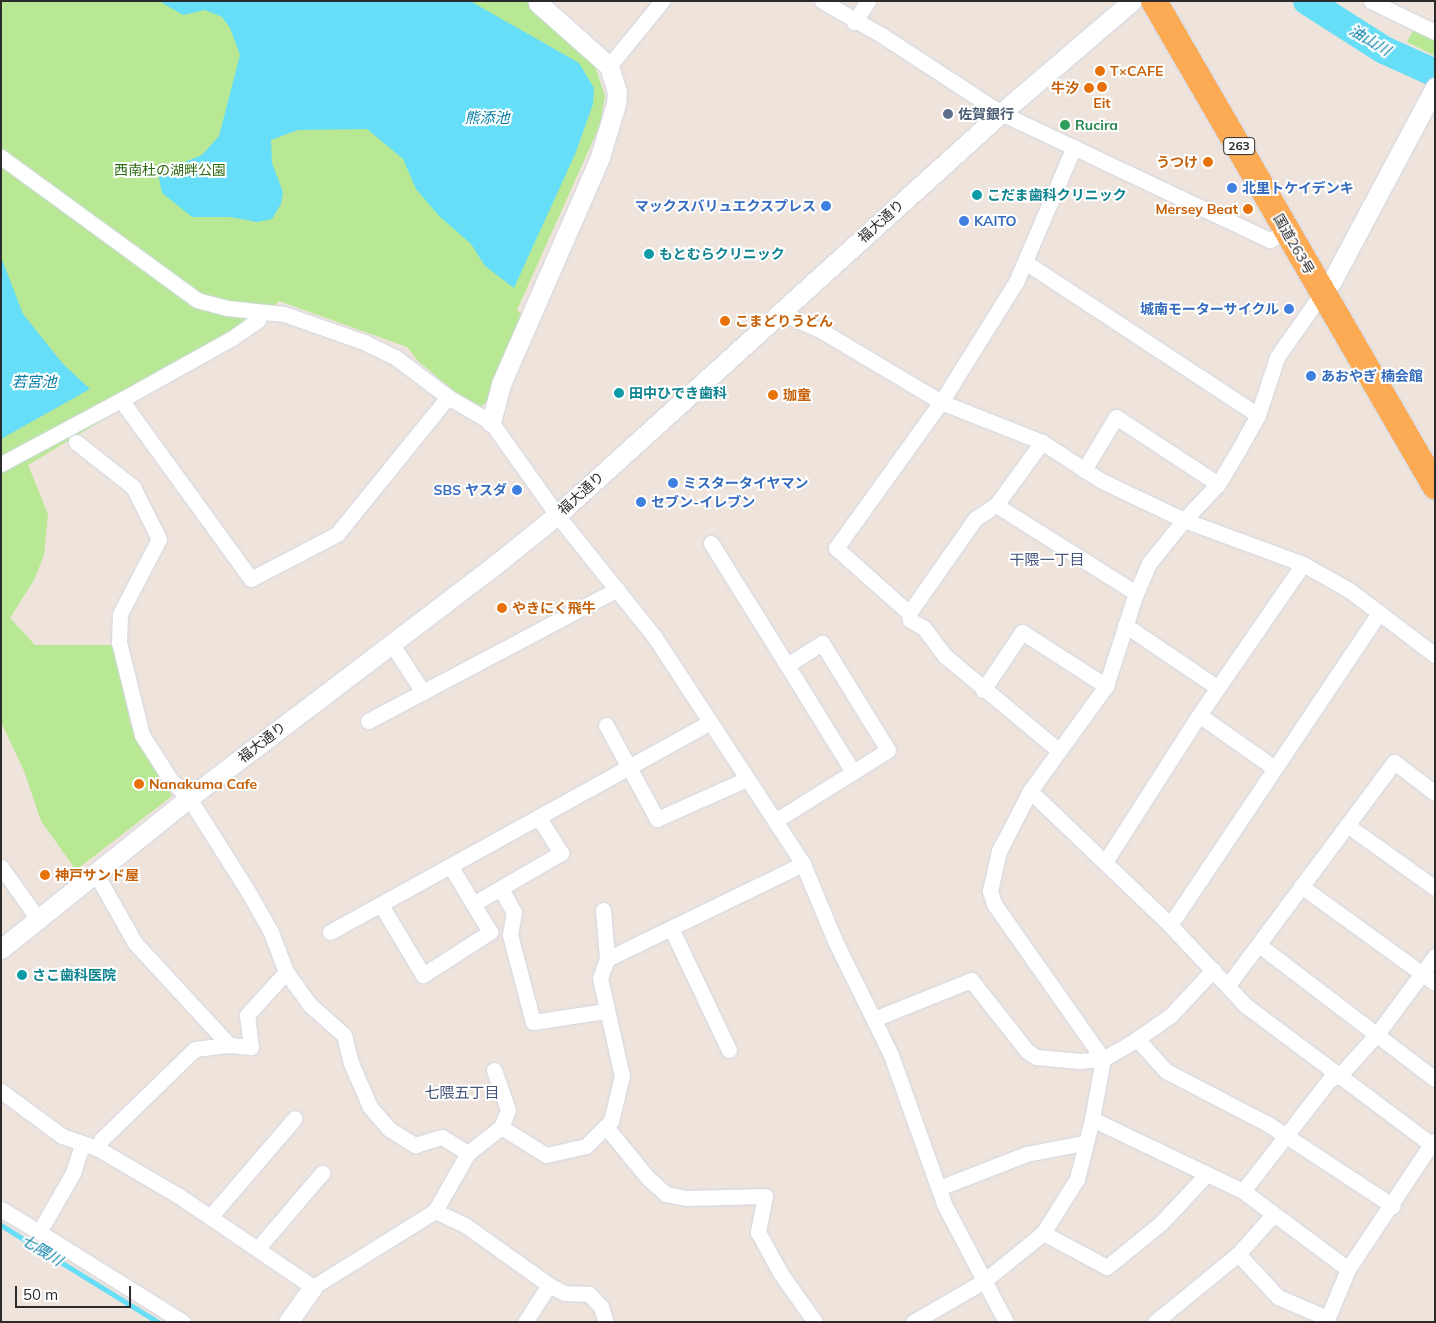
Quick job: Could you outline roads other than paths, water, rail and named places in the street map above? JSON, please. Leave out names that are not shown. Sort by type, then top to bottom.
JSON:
[{"type":"highway","name":"国道263号","points":[[1154,1],[1435,486]]},
{"type":"street","points":[[609,66],[662,1]]},
{"type":"street","points":[[822,1],[854,22],[884,36],[1001,113],[1270,240],[1287,231]]},
{"type":"street","points":[[854,22],[868,1]]},
{"type":"street","name":"福大通り","points":[[1,949],[189,798],[557,515],[1001,113],[1132,1]]},
{"type":"street","points":[[1371,1],[1435,32]]},
{"type":"street","points":[[491,422],[500,384],[610,132],[617,92],[609,66],[537,2]]},
{"type":"street","points":[[913,1322],[984,1281],[1043,1233],[1077,1179],[1092,1119],[1102,1059],[994,904],[990,891],[999,851],[1030,791],[1106,686],[1136,593],[1155,554],[1218,484],[1258,415],[1277,356],[1322,292],[1332,281],[1434,88]]},
{"type":"street","points":[[1058,750],[1011,709],[983,690],[945,656],[924,628],[910,620],[909,613],[836,548],[940,402],[1016,282],[1074,147]]},
{"type":"street","points":[[1,157],[197,300],[227,308],[262,312],[312,322],[364,342],[395,357],[448,397],[491,422],[557,515],[654,636],[803,864],[836,942],[891,1055],[938,1188],[1006,1322]]},
{"type":"street","points":[[1025,262],[1258,415]]},
{"type":"street","points":[[1,464],[234,337],[258,320],[262,312]]},
{"type":"street","points":[[779,312],[822,332],[940,402],[1042,442],[1084,470],[1184,520],[1303,564],[1349,590],[1435,655]]},
{"type":"street","points":[[121,400],[251,579],[337,534],[448,397]]},
{"type":"street","points":[[1084,470],[1116,417],[1218,484]]},
{"type":"street","points":[[76,442],[133,487],[159,539],[120,614],[119,642],[142,735],[170,779],[189,798],[271,932],[286,972],[310,1005],[344,1034],[351,1062],[370,1106],[389,1129],[415,1145],[442,1137],[468,1153]]},
{"type":"street","points":[[909,613],[975,519],[996,505],[1042,442]]},
{"type":"street","points":[[996,505],[1136,593]]},
{"type":"street","points":[[711,543],[853,772]]},
{"type":"street","points":[[1105,862],[1199,715],[1303,564]]},
{"type":"street","points":[[368,721],[617,589]]},
{"type":"street","points":[[1170,925],[1273,767],[1379,613]]},
{"type":"street","points":[[1125,625],[1218,688]]},
{"type":"street","points":[[983,690],[1022,632],[1106,686]]},
{"type":"street","points":[[775,821],[888,750],[822,643],[787,665]]},
{"type":"street","points":[[391,644],[422,692]]},
{"type":"street","points":[[1199,715],[1273,767]]},
{"type":"street","points":[[330,932],[630,769],[710,722]]},
{"type":"street","points":[[606,726],[657,819],[748,779]]},
{"type":"street","points":[[1228,985],[1394,762],[1435,793]]},
{"type":"street","points":[[1030,791],[1170,925],[1245,1005],[1339,1076],[1433,1142],[1393,1206],[1348,1269],[1327,1320],[1278,1297],[1238,1254]]},
{"type":"street","points":[[473,904],[561,853],[539,818]]},
{"type":"street","points":[[1347,824],[1435,888]]},
{"type":"street","points":[[607,959],[803,864]]},
{"type":"street","points":[[1,867],[39,920]]},
{"type":"street","points":[[381,905],[423,975],[490,932],[451,867]]},
{"type":"street","points":[[96,874],[135,943],[229,1045]]},
{"type":"street","points":[[1301,886],[1435,983]]},
{"type":"street","points":[[501,889],[514,912],[510,935],[533,1022],[606,1011]]},
{"type":"street","points":[[501,1127],[546,1155],[578,1149],[612,1121],[622,1076],[600,978],[607,959],[603,910]]},
{"type":"street","points":[[671,928],[729,1050]]},
{"type":"street","points":[[1259,945],[1435,1079]]},
{"type":"street","points":[[1243,1192],[1287,1137],[1330,1078],[1339,1076],[1377,1034],[1435,956]]},
{"type":"street","points":[[874,1019],[971,980],[1027,1051],[1036,1058],[1080,1061],[1102,1059],[1171,1015],[1213,970]]},
{"type":"street","points":[[39,1232],[90,1146],[102,1139],[196,1049],[229,1045],[251,1047],[247,1016],[286,972]]},
{"type":"street","points":[[1136,1039],[1166,1071],[1287,1137],[1393,1206]]},
{"type":"street","points":[[288,1322],[313,1287],[435,1211],[468,1153],[501,1127],[508,1110],[494,1070]]},
{"type":"street","points":[[1,1091],[62,1136],[90,1146],[210,1216],[313,1287]]},
{"type":"street","points":[[210,1216],[294,1118]]},
{"type":"street","points":[[1092,1119],[1243,1192],[1272,1216],[1348,1269]]},
{"type":"street","points":[[606,1127],[648,1178],[666,1194],[686,1198],[765,1196],[758,1232],[781,1274],[815,1322]]},
{"type":"street","points":[[938,1188],[1026,1154],[1085,1143]]},
{"type":"street","points":[[258,1248],[322,1173]]},
{"type":"street","points":[[1043,1233],[1107,1268],[1161,1223],[1207,1174]]},
{"type":"street","points":[[1,1209],[183,1322]]},
{"type":"street","points":[[435,1211],[465,1225],[549,1285],[564,1293],[589,1294],[601,1307],[606,1322]]},
{"type":"street","points":[[1155,1322],[1238,1254],[1272,1216]]},
{"type":"street","points":[[525,1322],[549,1285]]},
{"type":"water","name":"熊添池","points":[[159,1],[470,1],[579,63],[594,88],[593,104],[576,152],[514,288],[485,266],[471,244],[439,216],[416,189],[403,159],[367,129],[298,130],[271,140],[272,163],[283,192],[281,204],[272,219],[257,222],[230,217],[192,217],[162,193],[158,173],[202,155],[219,136],[240,55],[230,28],[222,17],[205,10],[183,15]]},
{"type":"water","name":"若宮池","points":[[1,257],[23,314],[63,364],[90,389],[1,439]]},
{"type":"waterway","name":"油山川","points":[[1307,1],[1384,50],[1435,73]]},
{"type":"waterway","name":"七隈川","points":[[1,1225],[158,1322]]},
{"type":"place","name":"T×CAFE","points":[[1100,71]]},
{"type":"place","name":"Eit","points":[[1102,87]]},
{"type":"place","name":"牛汐","points":[[1089,88]]},
{"type":"place","name":"佐賀銀行","points":[[948,114]]},
{"type":"place","name":"Rucira","points":[[1065,125]]},
{"type":"place","name":"うつけ","points":[[1208,162]]},
{"type":"place","name":"北里トケイデンキ","points":[[1232,188]]},
{"type":"place","name":"こだま歯科クリニック","points":[[977,195]]},
{"type":"place","name":"マックスバリュエクスプレス","points":[[826,206]]},
{"type":"place","name":"Mersey Beat","points":[[1248,209]]},
{"type":"place","name":"KAITO","points":[[964,221]]},
{"type":"place","name":"もとむらクリニック","points":[[649,254]]},
{"type":"place","name":"城南モーターサイクル","points":[[1289,309]]},
{"type":"place","name":"こまどりうどん","points":[[725,321]]},
{"type":"place","name":"あおやぎ 楠会館","points":[[1311,376]]},
{"type":"place","name":"田中ひでき歯科","points":[[619,393]]},
{"type":"place","name":"珈童","points":[[773,395]]},
{"type":"place","name":"ミスタータイヤマン","points":[[673,483]]},
{"type":"place","name":"SBS ヤスダ","points":[[517,490]]},
{"type":"place","name":"セブン-イレブン","points":[[641,502]]},
{"type":"place","name":"やきにく飛牛","points":[[502,608]]},
{"type":"place","name":"Nanakuma Cafe","points":[[139,784]]},
{"type":"place","name":"神戸サンド屋","points":[[45,875]]},
{"type":"place","name":"さこ歯科医院","points":[[22,975]]},
{"type":"district","name":"干隈一丁目","points":[[1047,560]]},
{"type":"district","name":"七隈五丁目","points":[[462,1093]]},
{"type":"park label","name":"西南杜の湖畔公園","points":[[170,170]]}]
